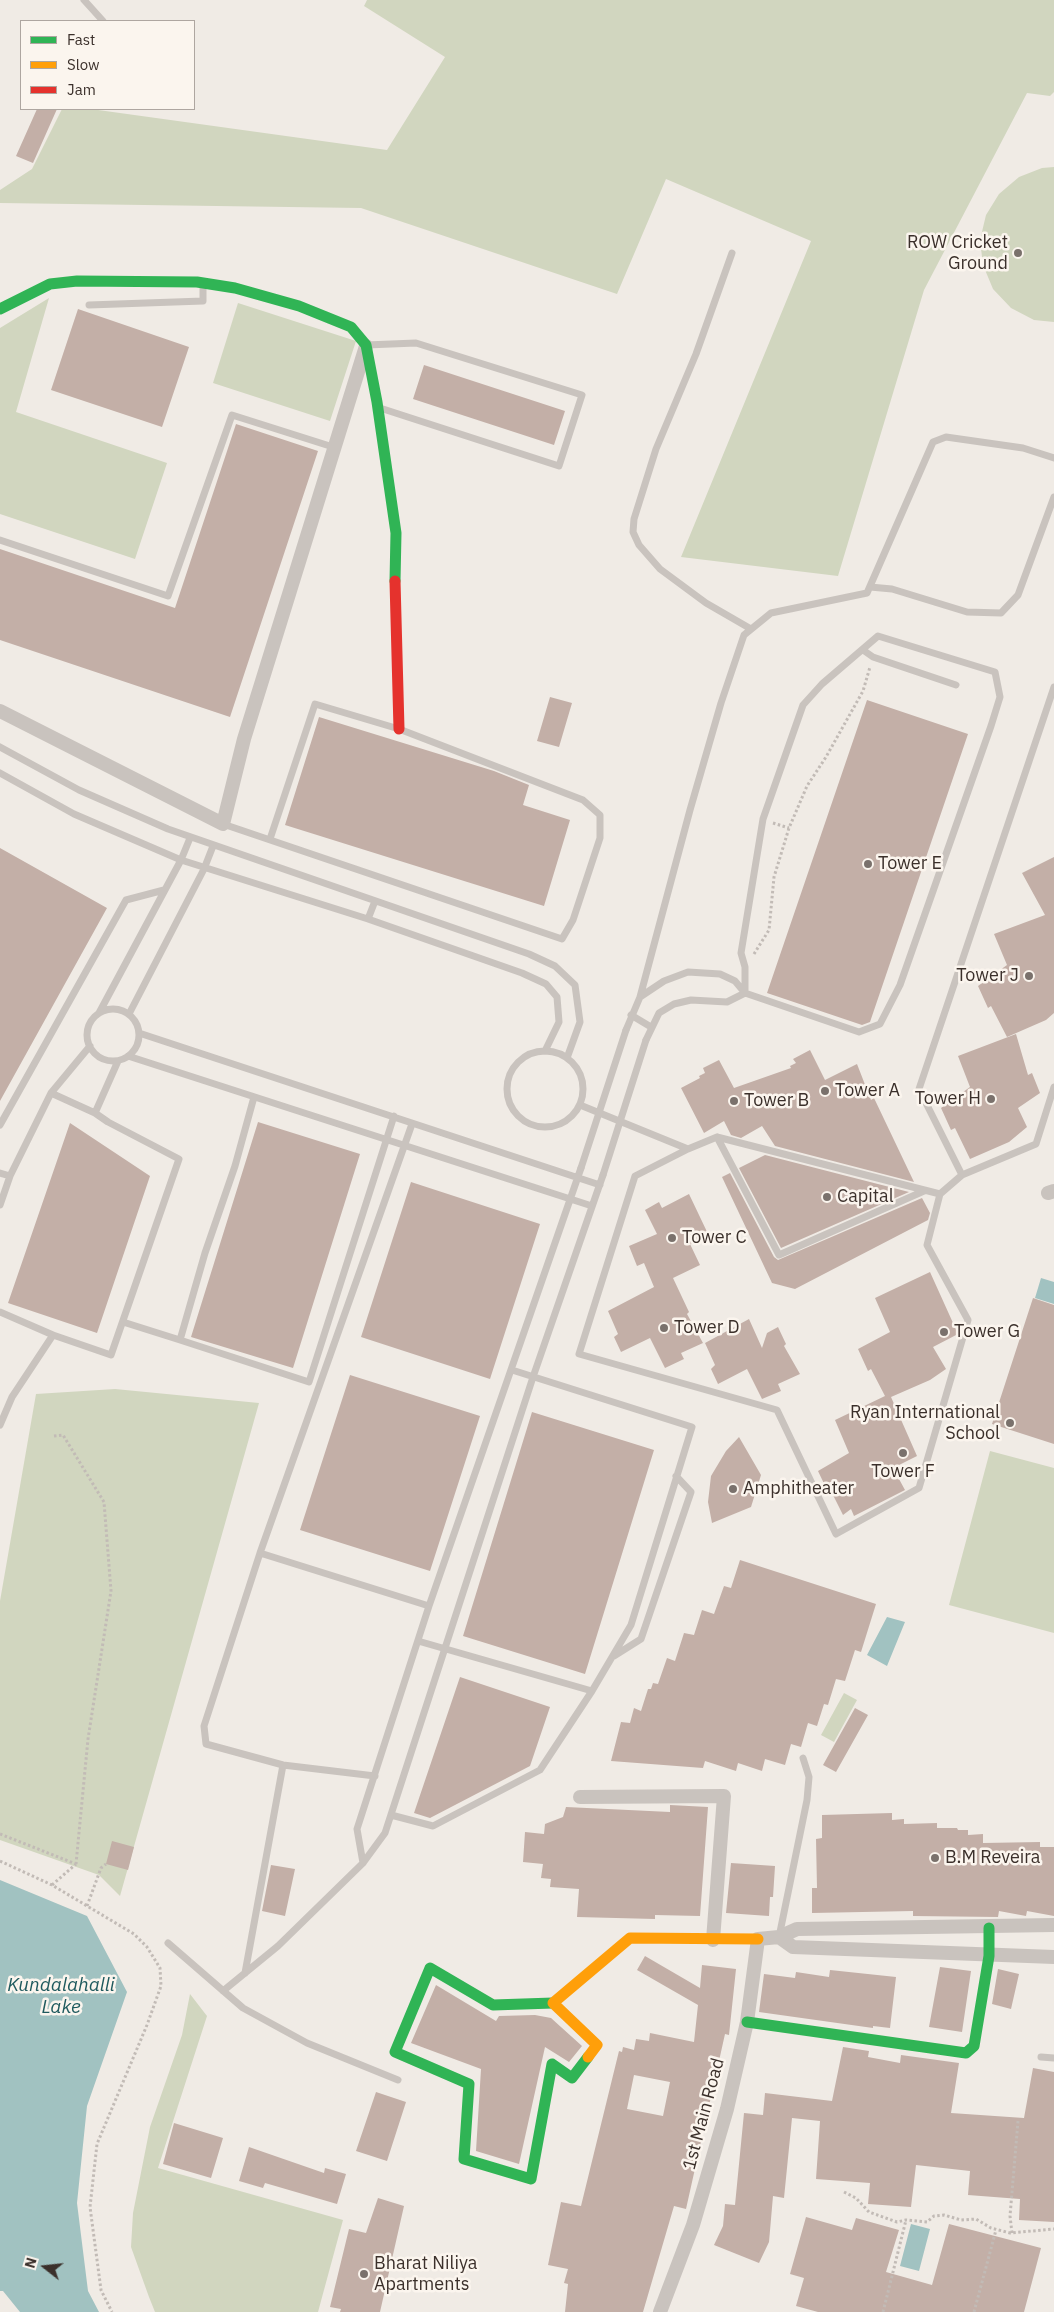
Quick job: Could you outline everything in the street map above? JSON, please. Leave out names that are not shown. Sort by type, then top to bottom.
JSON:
[{"type":"street","points":[[0,309],[50,284],[76,281],[203,283],[235,288],[299,306],[352,327],[366,346],[378,407],[396,532],[395,625],[399,729]]},
{"type":"street","points":[[0,711],[223,824],[244,739],[333,447],[366,346]]},
{"type":"street","points":[[580,1797],[724,1796],[713,1940]]},
{"type":"street","points":[[553,2003],[598,2046],[572,2078],[552,2064],[531,2178],[464,2159],[469,2084],[395,2052],[430,1968],[494,2005],[553,2003],[630,1938],[758,1939],[779,1937],[797,1929],[989,1928],[1054,1925]]},
{"type":"street","points":[[747,2022],[966,2053],[974,2046],[989,1956],[989,1928]]},
{"type":"street","points":[[779,1937],[793,1948],[1054,1957]]},
{"type":"street","name":"1st Main Road","points":[[660,2312],[693,2224],[727,2109],[747,2022],[758,1939]]},
{"type":"lane","points":[[84,0],[102,20]]},
{"type":"lane","points":[[732,253],[696,354],[656,449],[633,525],[635,538],[639,546],[660,569],[706,603],[751,629]]},
{"type":"lane","points":[[89,305],[203,301],[203,283]]},
{"type":"lane","points":[[366,346],[416,343],[582,395],[559,466],[378,407]]},
{"type":"lane","points":[[0,540],[168,596],[232,415],[333,447]]},
{"type":"lane","points":[[363,1863],[357,1829],[429,1606],[512,1370],[626,1030],[640,997],[690,810],[721,703],[744,635],[770,613],[857,597],[867,593],[932,442],[946,436],[1023,448],[1054,458]]},
{"type":"lane","points":[[870,588],[892,589],[967,612],[1001,612],[1018,595],[1054,497]]},
{"type":"lane","points":[[640,997],[664,981],[688,972],[720,974],[735,981],[744,993],[859,1032],[880,1024],[900,984],[1000,697],[995,672],[878,636],[822,684],[803,705],[763,819],[741,953],[745,967],[744,993]]},
{"type":"lane","points":[[863,650],[873,657],[956,684]]},
{"type":"lane","points":[[962,1175],[919,1089],[1054,686]]},
{"type":"lane","points":[[223,824],[562,938],[573,920],[600,838],[600,815],[583,800],[399,729],[314,704],[270,839]]},
{"type":"lane","points":[[0,746],[79,790],[190,838],[529,954],[555,966],[575,985],[580,1022],[567,1058]]},
{"type":"lane","points":[[0,772],[74,814],[204,869],[368,919],[522,973],[546,984],[556,997],[559,1022],[544,1051]]},
{"type":"lane","points":[[99,1013],[114,1009],[129,1014],[138,1026],[137,1046],[128,1056],[118,1061],[102,1058],[90,1046],[88,1032],[90,1025],[99,1013],[181,860],[190,838]]},
{"type":"lane","points":[[129,1014],[204,869],[213,846]]},
{"type":"lane","points":[[0,1125],[126,900],[164,890]]},
{"type":"lane","points":[[368,919],[375,901]]},
{"type":"lane","points":[[223,1991],[278,1946],[363,1863],[385,1833],[533,1377],[600,1185],[651,1027],[659,1013],[674,1004],[690,1000],[727,1002],[744,993]]},
{"type":"lane","points":[[632,1015],[651,1027]]},
{"type":"lane","points":[[139,1033],[600,1185]]},
{"type":"lane","points":[[0,1205],[10,1176],[51,1093],[90,1046]]},
{"type":"lane","points":[[544,1051],[556,1053],[567,1058],[576,1068],[582,1079],[583,1092],[580,1105],[572,1116],[562,1124],[550,1127],[536,1127],[524,1122],[515,1114],[509,1103],[508,1079],[513,1068],[532,1053],[544,1051]]},
{"type":"lane","points":[[128,1056],[570,1197],[592,1206]]},
{"type":"lane","points":[[95,1113],[118,1061]]},
{"type":"lane","points":[[940,1194],[717,1137],[688,1149],[635,1176],[579,1354],[777,1410],[836,1534],[919,1488],[968,1320],[927,1244],[940,1194],[962,1175],[1036,1144],[1054,1087]]},
{"type":"lane","points":[[0,1312],[52,1335],[111,1355],[179,1159],[108,1122],[95,1113],[51,1093]]},
{"type":"lane","points":[[180,1340],[202,1263],[235,1166],[254,1097]]},
{"type":"lane","points":[[580,1105],[688,1149]]},
{"type":"lane","points":[[123,1322],[309,1382],[394,1116]]},
{"type":"lane","points":[[375,1776],[283,1764],[206,1744],[204,1726],[260,1553],[412,1124]]},
{"type":"lane","points":[[717,1137],[779,1255],[925,1191]]},
{"type":"lane","points":[[0,1173],[10,1176]]},
{"type":"lane","points":[[0,1424],[12,1396],[52,1335]]},
{"type":"lane","points":[[391,1814],[433,1826],[540,1770],[592,1691],[631,1625],[692,1427],[512,1370]]},
{"type":"lane","points":[[611,1658],[641,1639],[691,1492],[676,1476]]},
{"type":"lane","points":[[260,1553],[429,1606]]},
{"type":"lane","points":[[418,1641],[592,1691]]},
{"type":"lane","points":[[779,1937],[807,1800],[809,1777],[803,1758]]},
{"type":"lane","points":[[245,1973],[283,1764]]},
{"type":"lane","points":[[168,1943],[243,2008],[306,2043],[398,2080]]},
{"type":"lane","points":[[1041,2057],[1054,2058]]},
{"type":"path","points":[[745,967],[770,930],[774,877],[789,828],[807,786],[843,729],[863,690],[873,657]]},
{"type":"path","points":[[52,1885],[76,1864],[88,1739],[111,1591],[104,1502],[62,1435],[54,1436]]},
{"type":"path","points":[[0,1834],[76,1864]]},
{"type":"path","points":[[0,1862],[52,1885],[134,1934],[147,1947],[160,1968],[160,1986],[147,2025],[97,2144],[90,2207],[101,2290],[112,2312]]},
{"type":"path","points":[[87,1906],[101,1868],[106,1864]]},
{"type":"path","points":[[1012,2233],[1010,2216],[1018,2120]]},
{"type":"path","points":[[844,2192],[856,2198],[868,2212],[897,2222],[906,2220],[927,2222],[934,2216],[944,2215],[961,2220],[976,2219],[996,2230],[1012,2233],[1054,2229]]},
{"type":"path","points":[[882,2312],[906,2220]]},
{"type":"path","points":[[974,2312],[996,2230]]},
{"type":"green space","points":[[367,0],[1054,0],[1054,92],[1050,96],[1027,93],[924,290],[838,576],[681,557],[811,241],[666,179],[617,294],[361,208],[0,203],[0,190],[32,169],[62,110],[98,110],[387,150],[445,57],[364,6]]},
{"type":"green space","name":"ROW Cricket Ground","points":[[1054,167],[1054,322],[1034,320],[1011,308],[993,289],[983,265],[980,240],[986,215],[999,194],[1019,177],[1042,168]]},
{"type":"green space","points":[[49,298],[16,412],[167,463],[135,559],[0,514],[0,328]]},
{"type":"green space","points":[[238,303],[356,341],[330,421],[213,383]]},
{"type":"green space","points":[[115,1389],[259,1403],[120,1896],[99,1875],[0,1840],[0,1601],[36,1394]]},
{"type":"green space","points":[[990,1451],[1054,1468],[1054,1633],[949,1605]]},
{"type":"green space","points":[[844,1693],[857,1700],[834,1742],[821,1735]]},
{"type":"green space","points":[[190,1994],[207,2016],[158,2168],[343,2220],[318,2312],[155,2312],[131,2247],[133,2213],[150,2127],[182,2035]]},
{"type":"water","points":[[1041,1278],[1054,1282],[1054,1304],[1035,1298]]},
{"type":"water","points":[[887,1617],[905,1622],[887,1666],[867,1655]]},
{"type":"water","name":"Kundalahalli Lake","points":[[0,1880],[87,1916],[127,1992],[87,2106],[77,2203],[88,2291],[99,2312],[20,2312],[3,2291],[0,2291]]},
{"type":"water","points":[[911,2224],[930,2229],[919,2271],[900,2266]]},
{"type":"building","points":[[37,110],[57,110],[33,163],[16,156]]},
{"type":"building","points":[[78,309],[189,347],[162,427],[51,390]]},
{"type":"building","points":[[424,365],[565,411],[554,445],[413,399]]},
{"type":"building","points":[[236,424],[318,451],[230,717],[0,640],[0,549],[175,608]]},
{"type":"building","points":[[550,697],[572,703],[559,747],[537,741]]},
{"type":"building","name":"Tower E","points":[[867,700],[968,734],[870,1022],[862,1025],[767,993]]},
{"type":"building","points":[[319,717],[494,771],[529,785],[523,805],[570,820],[544,906],[285,825]]},
{"type":"building","points":[[0,848],[107,908],[0,1101]]},
{"type":"building","name":"Tower J","points":[[1054,857],[1054,1013],[1046,1020],[1007,1037],[991,1006],[988,1008],[978,986],[1007,965],[994,934],[1045,915],[1022,873]]},
{"type":"building","name":"Tower H","points":[[1016,1034],[1028,1075],[1032,1073],[1040,1093],[1018,1108],[1027,1127],[1009,1142],[970,1159],[955,1128],[951,1130],[941,1108],[970,1087],[958,1056]]},
{"type":"building","points":[[810,1050],[825,1080],[857,1064],[871,1100],[874,1098],[914,1182],[775,1146],[762,1126],[741,1138],[731,1135],[724,1121],[704,1133],[681,1088],[700,1078],[699,1076],[705,1073],[703,1068],[719,1060],[734,1088],[791,1068],[790,1066],[796,1063],[793,1059]]},
{"type":"building","points":[[258,1122],[360,1154],[293,1368],[191,1337]]},
{"type":"building","points":[[70,1123],[150,1176],[97,1333],[8,1303]]},
{"type":"building","points":[[765,1155],[909,1192],[781,1248],[739,1168]]},
{"type":"building","points":[[730,1173],[774,1257],[778,1260],[922,1198],[930,1213],[928,1220],[795,1289],[772,1283],[722,1177]]},
{"type":"building","points":[[411,1182],[540,1224],[490,1379],[361,1337]]},
{"type":"building","points":[[689,1194],[709,1236],[690,1244],[700,1265],[673,1278],[689,1312],[687,1314],[703,1343],[681,1353],[684,1359],[665,1368],[650,1338],[621,1352],[614,1337],[618,1334],[608,1311],[654,1287],[644,1263],[637,1266],[629,1246],[657,1234],[645,1210],[659,1202],[662,1208]]},
{"type":"building","points":[[930,1272],[958,1334],[933,1347],[946,1369],[930,1380],[891,1397],[917,1456],[893,1468],[905,1490],[854,1516],[851,1509],[843,1515],[831,1491],[828,1492],[818,1471],[849,1453],[835,1420],[885,1396],[871,1369],[868,1371],[858,1349],[890,1332],[875,1298]]},
{"type":"building","points":[[1033,1298],[1054,1305],[1054,1444],[992,1424]]},
{"type":"building","points":[[749,1319],[762,1348],[767,1333],[778,1327],[786,1344],[784,1346],[800,1374],[778,1384],[781,1391],[762,1399],[747,1369],[718,1384],[711,1369],[715,1365],[705,1343]]},
{"type":"building","points":[[350,1375],[480,1416],[430,1571],[300,1530]]},
{"type":"building","points":[[532,1412],[654,1450],[585,1674],[463,1636]]},
{"type":"building","name":"Amphitheater","points":[[739,1437],[761,1475],[751,1507],[712,1523],[708,1502],[711,1476],[726,1451]]},
{"type":"building","points":[[740,1560],[876,1604],[861,1652],[855,1650],[845,1681],[836,1679],[828,1705],[824,1704],[817,1726],[808,1723],[801,1747],[791,1744],[785,1765],[765,1759],[762,1771],[738,1763],[736,1771],[705,1761],[703,1768],[611,1761],[621,1722],[630,1723],[634,1708],[641,1711],[648,1689],[651,1689],[653,1683],[658,1684],[667,1658],[675,1661],[684,1633],[694,1635],[702,1610],[714,1614],[724,1586],[731,1588]]},
{"type":"building","points":[[460,1677],[550,1707],[530,1766],[430,1818],[414,1813]]},
{"type":"building","points":[[855,1708],[868,1715],[836,1772],[823,1765]]},
{"type":"building","points":[[670,1805],[708,1807],[700,1916],[655,1915],[655,1919],[577,1917],[579,1889],[550,1887],[551,1879],[541,1878],[543,1864],[523,1862],[525,1832],[544,1834],[545,1824],[563,1817],[566,1807],[670,1812]]},
{"type":"building","name":"B.M Reveira","points":[[892,1813],[892,1820],[904,1819],[904,1824],[937,1823],[937,1828],[968,1830],[968,1835],[983,1834],[983,1843],[1040,1842],[1040,1847],[1054,1847],[1054,1916],[1027,1911],[1026,1916],[999,1911],[998,1917],[913,1916],[913,1911],[812,1913],[812,1888],[817,1888],[816,1839],[822,1838],[822,1815]]},
{"type":"building","points":[[112,1841],[134,1847],[128,1870],[106,1864]]},
{"type":"building","points":[[731,1863],[775,1866],[773,1897],[770,1897],[769,1916],[726,1913]]},
{"type":"building","points":[[271,1865],[295,1869],[285,1916],[262,1911]]},
{"type":"building","points":[[645,1956],[700,1988],[702,1965],[736,1969],[729,2035],[725,2034],[686,2209],[674,2206],[643,2312],[565,2312],[568,2284],[564,2283],[568,2269],[548,2265],[561,2202],[581,2206],[619,2051],[622,2052],[623,2047],[634,2050],[636,2039],[649,2041],[650,2033],[694,2042],[698,2005],[637,1970]],"holes":[[[634,2075],[670,2082],[663,2116],[627,2109]]]},
{"type":"building","points":[[940,1967],[971,1971],[962,2032],[929,2027]]},
{"type":"building","points":[[998,1969],[1019,1974],[1011,2009],[992,2004]]},
{"type":"building","points":[[830,1970],[896,1977],[890,2028],[873,2026],[873,2028],[759,2012],[764,1974],[795,1978],[796,1972],[829,1977]]},
{"type":"building","points":[[436,1985],[496,2021],[499,2016],[535,2015],[551,2018],[582,2046],[569,2062],[545,2047],[519,2164],[476,2151],[481,2069],[411,2043]]},
{"type":"building","points":[[843,2047],[869,2051],[868,2057],[900,2063],[901,2055],[959,2063],[951,2113],[1024,2118],[1033,2068],[1054,2072],[1054,2222],[1019,2220],[1020,2199],[968,2195],[970,2171],[916,2165],[911,2207],[868,2204],[870,2183],[816,2179],[820,2121],[792,2118],[784,2198],[773,2196],[769,2242],[759,2263],[714,2245],[723,2226],[725,2204],[735,2205],[744,2113],[763,2115],[765,2093],[832,2101]]},
{"type":"building","points":[[376,2092],[406,2102],[387,2161],[356,2151]]},
{"type":"building","points":[[174,2123],[223,2138],[211,2178],[163,2164]]},
{"type":"building","points":[[249,2147],[324,2173],[325,2168],[346,2174],[337,2204],[265,2183],[263,2188],[239,2181]]},
{"type":"building","name":"Bharat Niliya Apartments","points":[[378,2198],[404,2206],[380,2312],[340,2312],[341,2309],[330,2307],[349,2229],[366,2233]]},
{"type":"building","points":[[806,2217],[852,2230],[856,2218],[899,2230],[886,2272],[932,2285],[949,2224],[1041,2248],[1024,2312],[818,2312],[796,2306],[804,2278],[790,2274]]},
{"type":"traffic: fast","points":[[0,309],[50,284],[77,281],[197,282],[235,288],[299,306],[351,327],[366,345],[377,402],[396,533],[395,581]]},
{"type":"traffic: fast","points":[[747,2022],[966,2053],[974,2046],[989,1956],[989,1928]]},
{"type":"traffic: fast","points":[[553,2003],[493,2005],[430,1968],[395,2052],[469,2084],[464,2159],[531,2179],[552,2064],[572,2078],[588,2057]]},
{"type":"traffic: slow","points":[[588,2057],[597,2045],[553,2003],[630,1938],[758,1939]]},
{"type":"traffic: jam","points":[[395,581],[399,729]]},
{"type":"place","name":"ROW Cricket Ground","points":[[1018,253]]},
{"type":"place","name":"Tower E","points":[[868,864]]},
{"type":"place","name":"Tower J","points":[[1029,976]]},
{"type":"place","name":"Tower A","points":[[825,1091]]},
{"type":"place","name":"Tower H","points":[[991,1099]]},
{"type":"place","name":"Tower B","points":[[734,1101]]},
{"type":"place","name":"Capital","points":[[827,1197]]},
{"type":"place","name":"Tower C","points":[[672,1238]]},
{"type":"place","name":"Tower D","points":[[664,1328]]},
{"type":"place","name":"Tower G","points":[[944,1332]]},
{"type":"place","name":"Ryan International School","points":[[1010,1423]]},
{"type":"place","name":"Tower F","points":[[903,1453]]},
{"type":"place","name":"Amphitheater","points":[[733,1489]]},
{"type":"place","name":"B.M Reveira","points":[[935,1858]]},
{"type":"place","name":"Bharat Niliya Apartments","points":[[364,2274]]}]
